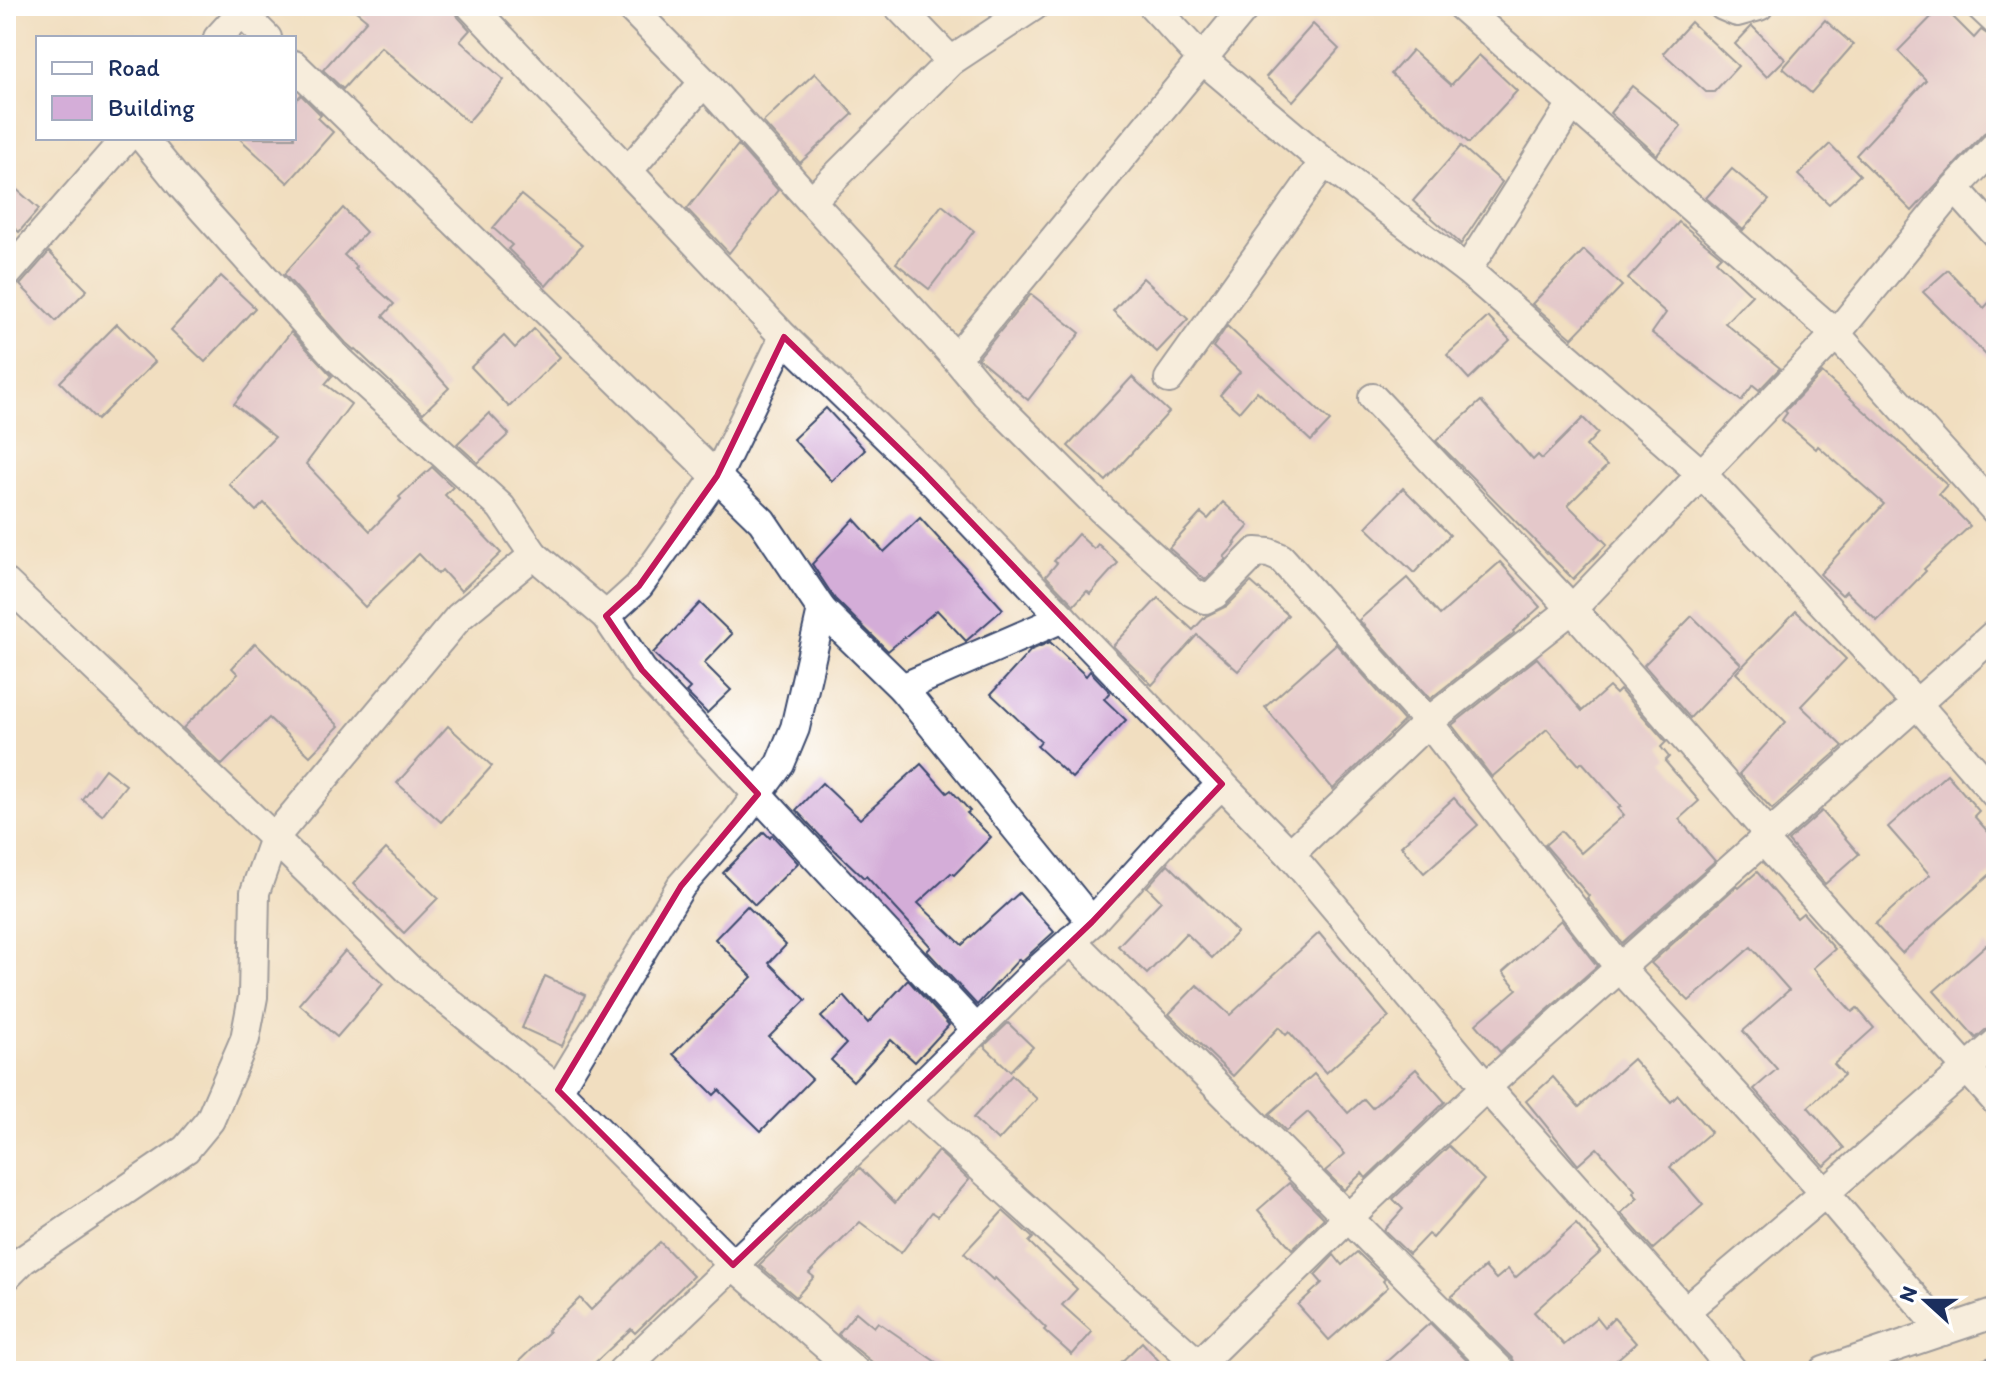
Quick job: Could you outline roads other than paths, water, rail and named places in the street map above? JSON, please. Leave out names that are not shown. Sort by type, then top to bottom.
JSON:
[{"type":"street","points":[[471,6],[784,337],[923,472],[1290,854],[1486,1087],[1685,1311],[1733,1371]]},
{"type":"street","points":[[629,6],[704,82],[986,394],[1102,510],[1192,592],[1205,599],[1215,594],[1256,552],[1281,558],[1428,722],[1619,967],[1825,1193],[1943,1331]]},
{"type":"street","points":[[898,6],[951,61]]},
{"type":"street","points":[[811,201],[951,61],[1034,6]]},
{"type":"street","points":[[1153,6],[1202,59],[1324,162],[1467,270],[1703,475],[1917,704],[1996,795]]},
{"type":"street","points":[[956,358],[1246,6]]},
{"type":"street","points":[[1461,6],[1836,334],[1996,511]]},
{"type":"street","points":[[1723,6],[1737,12],[1759,6]]},
{"type":"street","points":[[1980,6],[1996,21]]},
{"type":"street","points":[[220,36],[241,8],[265,36]]},
{"type":"street","points":[[296,67],[762,521],[822,610],[902,688],[1082,931],[1347,1219],[1501,1371]]},
{"type":"street","points":[[628,171],[704,82]]},
{"type":"street","points":[[1467,270],[1572,104]]},
{"type":"street","points":[[6,275],[124,140]]},
{"type":"street","points":[[145,140],[334,355],[501,507],[534,555],[606,616],[642,670],[977,1030]]},
{"type":"street","points":[[1290,854],[1428,722],[1572,609],[1836,334],[1955,188],[1996,145]]},
{"type":"street","points":[[1169,379],[1324,162]]},
{"type":"street","points":[[1955,188],[1996,234]]},
{"type":"street","points":[[606,616],[639,586],[717,476],[784,337]]},
{"type":"street","points":[[1373,398],[1572,609],[1996,1101]]},
{"type":"street","points":[[6,1277],[23,1260],[186,1149],[210,1120],[245,1039],[253,997],[255,892],[274,838],[459,617],[534,555]]},
{"type":"street","points":[[6,583],[409,970],[558,1090],[733,1265],[855,1371]]},
{"type":"street","points":[[558,1090],[681,886],[737,822],[780,764],[795,728],[822,610]]},
{"type":"street","points":[[902,688],[1063,618]]},
{"type":"street","points":[[906,1100],[1199,1369],[1347,1219],[1486,1087],[1996,633]]},
{"type":"street","points":[[622,1371],[1082,931],[1222,784]]},
{"type":"street","points":[[1685,1311],[1996,1043]]},
{"type":"street","points":[[1824,1371],[1996,1313]]},
{"type":"railway","points":[[1958,1371],[1996,1359]]}]
